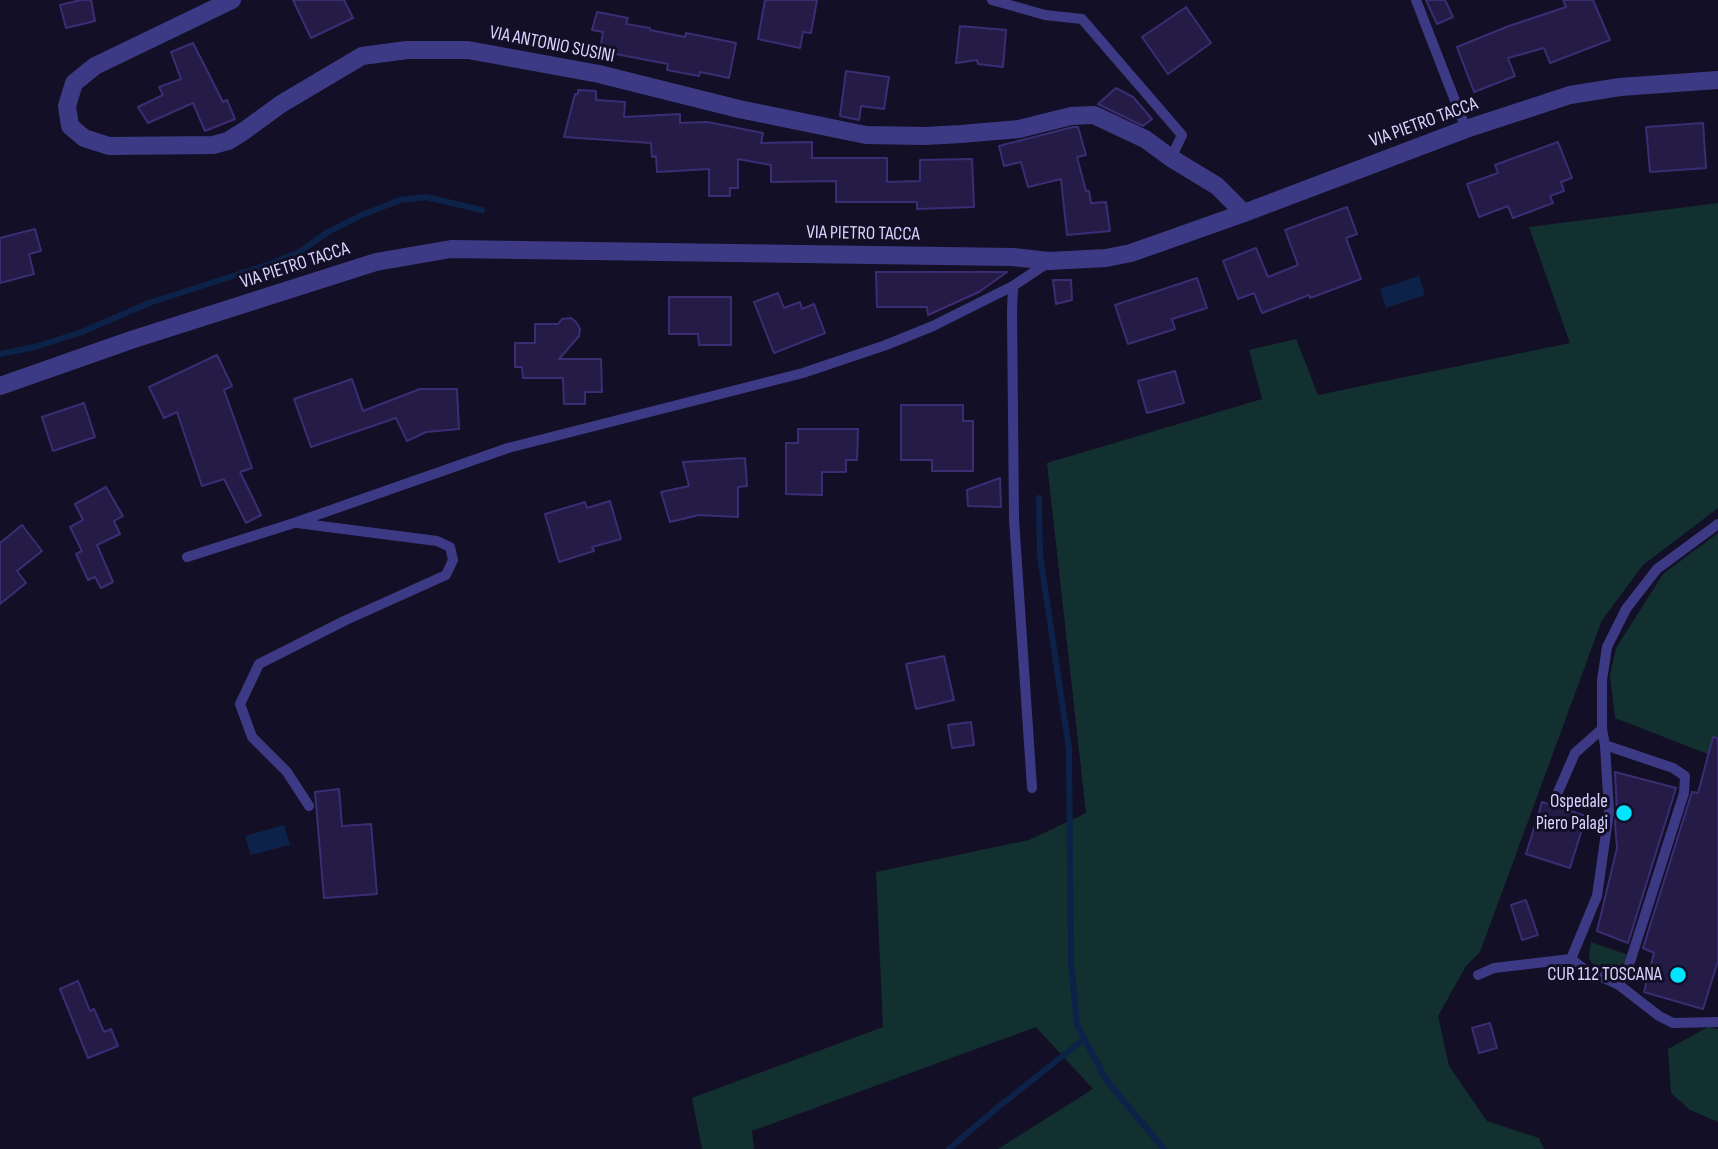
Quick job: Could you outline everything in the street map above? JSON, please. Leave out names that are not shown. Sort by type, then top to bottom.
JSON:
[{"type":"street","name":"VIA ANTONIO SUSINI","points":[[232,0],[95,66],[74,83],[67,106],[70,126],[84,138],[109,146],[213,145],[228,141],[281,104],[362,56],[407,50],[468,50],[599,74],[866,135],[925,136],[1019,129],[1071,116],[1094,115],[1145,139],[1217,186],[1244,213]]},
{"type":"street","name":"VIA PIETRO TACCA","points":[[0,386],[131,340],[376,262],[451,249],[1013,257],[1049,261],[1106,258],[1131,253],[1466,129],[1570,95],[1620,87],[1718,80]]},
{"type":"lane","points":[[992,0],[1045,15],[1082,19],[1182,135],[1171,158]]},
{"type":"lane","points":[[1416,0],[1466,129]]},
{"type":"lane","points":[[187,558],[508,448],[803,373],[886,345],[933,326],[1013,286],[1049,261]]},
{"type":"lane","points":[[1013,286],[1014,519],[1032,788]]},
{"type":"lane","points":[[294,523],[437,541],[450,547],[453,560],[446,575],[346,620],[259,664],[240,704],[253,737],[287,772],[309,806]]},
{"type":"lane","points":[[1571,959],[1597,897],[1609,812],[1602,729],[1602,680],[1607,647],[1626,609],[1657,569],[1718,524]]},
{"type":"lane","points":[[1558,792],[1575,753],[1602,729]]},
{"type":"lane","points":[[1605,745],[1673,768],[1685,776],[1684,793],[1629,965],[1619,985]]},
{"type":"lane","points":[[1478,975],[1494,968],[1571,959],[1584,969],[1619,985],[1659,1016],[1673,1023],[1718,1022]]},
{"type":"green space","points":[[1718,203],[1718,508],[1643,565],[1602,620],[1480,952],[1466,966],[1438,1016],[1449,1066],[1487,1121],[1539,1138],[1544,1149],[998,1149],[1093,1089],[1036,1027],[752,1131],[754,1149],[702,1149],[692,1098],[883,1027],[876,872],[1029,840],[1086,813],[1047,463],[1262,399],[1249,350],[1296,339],[1318,395],[1570,343],[1529,227]]},
{"type":"green space","points":[[1718,533],[1718,758],[1615,718],[1610,675],[1616,648],[1663,574]]},
{"type":"green space","points":[[1591,942],[1628,955],[1626,962],[1615,970],[1602,971],[1591,962]]},
{"type":"green space","points":[[1708,1027],[1718,1029],[1718,1122],[1690,1110],[1671,1093],[1668,1049]]},
{"type":"water","points":[[1419,276],[1425,295],[1386,308],[1380,289]]},
{"type":"water","points":[[284,825],[290,845],[251,855],[245,836]]},
{"type":"building","points":[[91,0],[95,21],[66,28],[60,5]]},
{"type":"building","points":[[293,0],[344,0],[353,18],[311,38]]},
{"type":"building","points":[[765,0],[817,0],[811,33],[803,32],[800,48],[758,39]]},
{"type":"building","points":[[1426,0],[1445,0],[1453,17],[1437,24]]},
{"type":"building","points":[[1563,0],[1593,0],[1610,40],[1550,63],[1544,48],[1508,58],[1515,76],[1474,92],[1457,47],[1566,7]]},
{"type":"building","points":[[1186,7],[1211,43],[1168,74],[1142,37]]},
{"type":"building","points":[[597,12],[628,18],[626,24],[650,30],[685,37],[686,33],[736,43],[729,78],[700,72],[699,76],[667,70],[668,64],[600,51],[603,32],[592,30]]},
{"type":"building","points":[[960,26],[1006,30],[1003,67],[978,64],[977,60],[956,63]]},
{"type":"building","points":[[193,43],[223,102],[227,100],[235,119],[205,131],[193,103],[148,123],[138,107],[163,95],[159,87],[181,79],[171,52]]},
{"type":"building","points":[[846,71],[889,77],[884,109],[861,106],[859,120],[840,116]]},
{"type":"building","points":[[1116,88],[1133,97],[1152,119],[1143,126],[1098,104]]},
{"type":"building","points":[[578,90],[596,91],[596,100],[625,102],[624,117],[680,114],[680,123],[707,122],[763,133],[761,143],[812,142],[812,158],[887,158],[887,182],[920,181],[920,160],[972,159],[974,207],[917,209],[917,202],[836,202],[836,181],[771,182],[771,165],[738,159],[738,188],[730,188],[730,196],[709,196],[709,169],[657,172],[656,156],[652,157],[651,143],[564,137]]},
{"type":"building","points":[[1703,123],[1706,168],[1650,172],[1646,127]]},
{"type":"building","points":[[1078,127],[1086,155],[1077,157],[1086,191],[1089,191],[1091,203],[1106,202],[1110,231],[1067,235],[1061,179],[1028,187],[1021,162],[1004,166],[999,146]]},
{"type":"building","points":[[1558,142],[1572,178],[1561,182],[1564,191],[1550,196],[1553,203],[1513,218],[1508,206],[1479,217],[1467,184],[1498,173],[1495,165]]},
{"type":"building","points":[[1347,207],[1357,234],[1346,238],[1361,279],[1262,313],[1254,293],[1238,299],[1223,261],[1256,248],[1268,277],[1298,265],[1285,230]]},
{"type":"building","points":[[35,229],[41,251],[29,254],[34,274],[0,283],[0,238]]},
{"type":"building","points":[[876,272],[1007,272],[979,292],[928,315],[927,307],[877,307]]},
{"type":"building","points":[[1197,278],[1207,308],[1172,319],[1175,329],[1128,344],[1115,305]]},
{"type":"building","points":[[1053,280],[1071,280],[1072,300],[1056,304]]},
{"type":"building","points":[[778,293],[784,308],[800,302],[802,309],[814,304],[825,333],[774,353],[754,302]]},
{"type":"building","points":[[669,297],[731,297],[731,345],[699,345],[698,334],[669,334]]},
{"type":"building","points":[[571,318],[580,329],[579,336],[559,359],[601,359],[602,392],[585,392],[585,404],[564,404],[563,378],[523,378],[522,367],[515,367],[515,343],[535,343],[535,324],[558,324],[562,319]]},
{"type":"building","points":[[217,355],[232,386],[224,390],[252,468],[240,472],[261,515],[246,523],[224,479],[202,486],[177,412],[164,418],[149,387]]},
{"type":"building","points":[[1175,371],[1184,403],[1147,413],[1138,381]]},
{"type":"building","points":[[352,379],[363,411],[420,389],[457,389],[459,429],[426,432],[407,441],[396,418],[311,447],[294,399]]},
{"type":"building","points":[[84,403],[95,437],[53,451],[42,417]]},
{"type":"building","points":[[901,405],[963,405],[963,421],[973,421],[973,471],[932,471],[932,460],[901,460]]},
{"type":"building","points":[[798,429],[858,429],[857,460],[846,460],[846,472],[822,472],[822,495],[786,494],[786,443],[798,443]]},
{"type":"building","points":[[745,458],[747,486],[738,487],[738,517],[699,515],[670,522],[661,492],[689,486],[683,462]]},
{"type":"building","points":[[1000,478],[1001,507],[968,506],[967,490]]},
{"type":"building","points":[[106,487],[123,516],[114,521],[120,534],[97,545],[113,582],[101,588],[95,577],[88,580],[76,554],[82,551],[70,527],[83,520],[75,504]]},
{"type":"building","points":[[610,501],[621,539],[592,547],[594,551],[559,562],[545,514],[585,502],[587,508]]},
{"type":"building","points":[[22,525],[42,551],[17,571],[26,583],[0,604],[0,543]]},
{"type":"building","points":[[944,656],[954,700],[916,709],[906,664]]},
{"type":"building","points":[[971,722],[974,745],[952,748],[948,725]]},
{"type":"building","points":[[1713,737],[1718,738],[1718,961],[1703,1009],[1644,992],[1654,953],[1643,948],[1692,792],[1698,793]]},
{"type":"building","points":[[1615,772],[1676,788],[1628,943],[1597,931],[1617,848]]},
{"type":"building","points":[[339,789],[342,826],[371,824],[377,894],[324,898],[315,792]]},
{"type":"building","points":[[1542,802],[1586,816],[1570,868],[1526,854]]},
{"type":"building","points":[[1526,900],[1538,935],[1522,940],[1511,905]]},
{"type":"building","points":[[78,981],[90,1011],[94,1009],[104,1032],[111,1029],[118,1046],[88,1058],[60,989]]},
{"type":"building","points":[[1490,1023],[1497,1048],[1479,1053],[1472,1028]]},
{"type":"waterway","points":[[0,354],[35,347],[82,332],[149,303],[273,263],[299,252],[328,232],[362,215],[400,200],[426,197],[482,210]]},
{"type":"waterway","points":[[1039,498],[1040,555],[1069,749],[1071,964],[1077,1025],[1107,1081],[1164,1149]]},
{"type":"waterway","points":[[949,1149],[1084,1039]]},
{"type":"place","name":"Ospedale Piero Palagi","points":[[1624,813]]},
{"type":"place","name":"CUR 112 TOSCANA","points":[[1678,975]]}]
